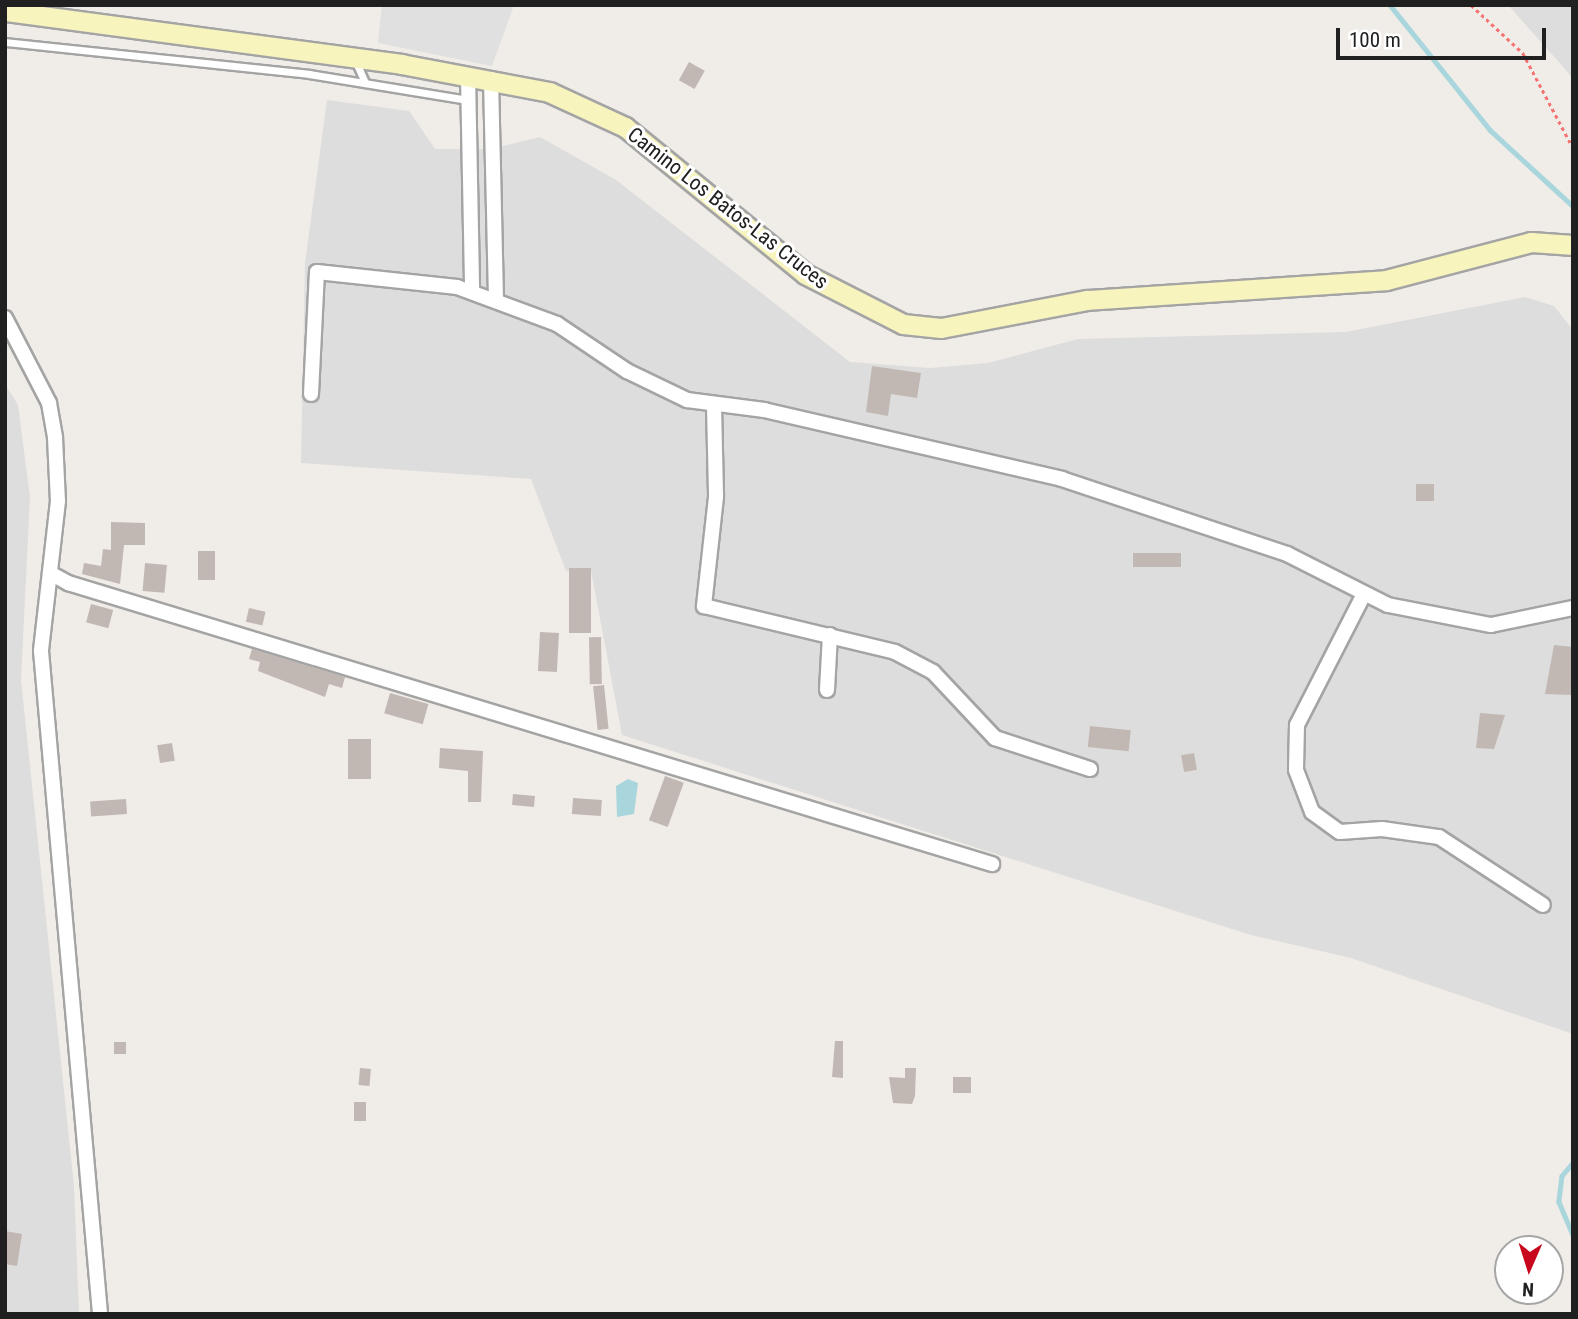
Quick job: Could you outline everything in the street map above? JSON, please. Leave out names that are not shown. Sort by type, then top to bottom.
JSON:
[{"type":"street","name":"Camino Los Batos-Las Cruces","points":[[5,11],[468,75],[549,92],[625,127],[805,274],[903,324],[941,328],[1087,300],[1386,280],[1531,242],[1567,244]]},
{"type":"street","points":[[468,75],[472,292]]},
{"type":"street","points":[[491,79],[496,299]]},
{"type":"street","points":[[311,394],[317,272],[472,292],[557,324],[656,387],[714,406],[764,410],[1072,482],[1287,554],[1364,594],[1420,614],[1490,625],[1573,608]]},
{"type":"street","points":[[5,318],[48,403],[55,438],[58,501],[41,651],[100,1314]]},
{"type":"street","points":[[714,406],[716,497],[704,606],[895,652],[933,672],[995,738],[1090,769]]},
{"type":"street","points":[[50,572],[68,583],[992,864]]},
{"type":"street","points":[[1364,594],[1297,725],[1296,770],[1312,812],[1340,832],[1382,829],[1439,837],[1543,905]]},
{"type":"street","points":[[827,690],[830,635]]},
{"type":"lane","points":[[5,42],[365,82],[469,100]]},
{"type":"lane","points":[[354,59],[365,82]]},
{"type":"path","points":[[1471,5],[1523,53],[1573,148]]},
{"type":"shaded area","points":[[382,5],[514,5],[492,66],[378,43]]},
{"type":"shaded area","points":[[1508,5],[1573,5],[1573,79],[1558,61]]},
{"type":"shaded area","points":[[327,100],[409,111],[435,149],[491,149],[540,137],[616,180],[850,362],[930,368],[988,363],[1078,339],[1346,332],[1525,297],[1554,306],[1573,330],[1573,1034],[1351,958],[1251,935],[622,735],[591,571],[566,571],[531,479],[301,463],[305,263]]},
{"type":"shaded area","points":[[5,384],[18,405],[30,497],[21,680],[74,1186],[79,1314],[5,1314]]},
{"type":"water","points":[[628,779],[638,783],[634,814],[617,817],[616,786]]},
{"type":"building","points":[[689,62],[705,71],[695,89],[679,80]]},
{"type":"building","points":[[872,366],[921,373],[917,398],[891,394],[888,416],[866,412]]},
{"type":"building","points":[[1416,484],[1434,484],[1434,501],[1416,501]]},
{"type":"building","points":[[111,522],[145,523],[145,545],[124,545],[120,584],[82,574],[84,563],[101,566],[103,549],[111,550]]},
{"type":"building","points":[[198,551],[215,551],[215,580],[198,580]]},
{"type":"building","points":[[1133,553],[1181,553],[1181,567],[1133,567]]},
{"type":"building","points":[[145,563],[167,565],[164,593],[143,591]]},
{"type":"building","points":[[569,568],[591,568],[591,633],[569,633]]},
{"type":"building","points":[[91,604],[113,610],[108,628],[86,622]]},
{"type":"building","points":[[249,608],[266,612],[262,625],[246,622]]},
{"type":"building","points":[[540,632],[559,633],[557,672],[538,671]]},
{"type":"building","points":[[589,637],[601,637],[602,684],[590,684]]},
{"type":"building","points":[[1554,645],[1573,647],[1573,695],[1545,694]]},
{"type":"building","points":[[252,649],[345,677],[342,688],[329,684],[325,697],[258,671],[260,662],[249,659]]},
{"type":"building","points":[[604,685],[609,729],[598,730],[593,686]]},
{"type":"building","points":[[390,693],[428,704],[423,724],[384,713]]},
{"type":"building","points":[[1480,713],[1505,715],[1494,749],[1476,748]]},
{"type":"building","points":[[1090,726],[1131,730],[1129,751],[1088,747]]},
{"type":"building","points":[[348,739],[371,739],[371,779],[348,779]]},
{"type":"building","points":[[172,743],[175,761],[160,763],[157,745]]},
{"type":"building","points":[[440,748],[483,751],[481,802],[468,802],[468,771],[439,768]]},
{"type":"building","points":[[1194,753],[1197,770],[1184,772],[1181,755]]},
{"type":"building","points":[[665,776],[684,783],[668,827],[649,820]]},
{"type":"building","points":[[513,794],[535,796],[534,807],[512,805]]},
{"type":"building","points":[[573,798],[602,800],[601,816],[572,814]]},
{"type":"building","points":[[126,799],[127,814],[91,816],[90,802]]},
{"type":"building","points":[[835,1041],[843,1041],[843,1078],[832,1077]]},
{"type":"building","points":[[114,1042],[126,1042],[126,1054],[114,1054]]},
{"type":"building","points":[[360,1068],[371,1069],[369,1086],[359,1085]]},
{"type":"building","points":[[905,1068],[916,1068],[915,1096],[912,1104],[893,1103],[889,1077],[905,1078]]},
{"type":"building","points":[[953,1077],[971,1077],[971,1093],[953,1093]]},
{"type":"building","points":[[354,1102],[366,1102],[366,1121],[354,1121]]},
{"type":"building","points":[[5,1231],[22,1234],[17,1266],[5,1264]]},
{"type":"waterway","points":[[1390,5],[1490,130],[1573,206]]},
{"type":"waterway","points":[[1573,1163],[1562,1176],[1559,1202],[1573,1235]]}]
